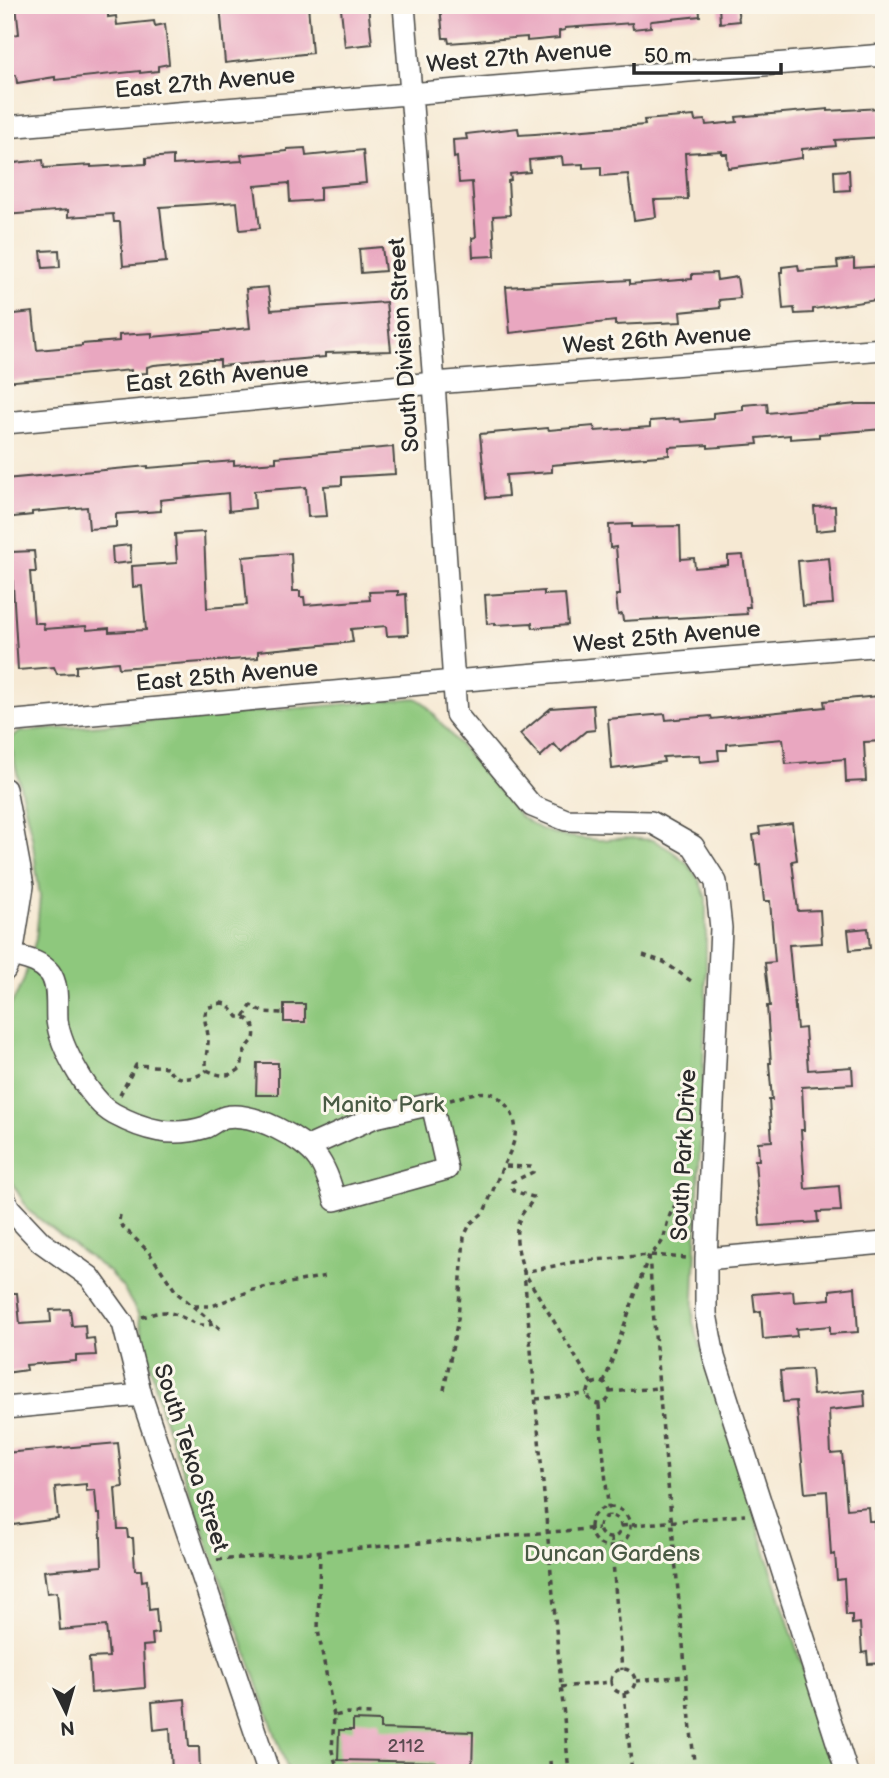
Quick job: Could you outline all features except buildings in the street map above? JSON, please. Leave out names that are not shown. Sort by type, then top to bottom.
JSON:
[{"type":"street","name":"South Division Street","points":[[404,5],[454,681]]},
{"type":"street","name":"West 27th Avenue","points":[[410,92],[884,55]]},
{"type":"street","name":"East 27th Avenue","points":[[5,127],[410,92]]},
{"type":"street","name":"West 26th Avenue","points":[[434,383],[884,349]]},
{"type":"street","name":"East 26th Avenue","points":[[5,423],[434,383]]},
{"type":"street","name":"West 25th Avenue","points":[[454,681],[884,645]]},
{"type":"street","name":"East 25th Avenue","points":[[5,722],[454,681]]},
{"type":"street","name":"South Park Drive","points":[[454,681],[456,714],[532,806],[566,820],[651,822],[693,846],[716,882],[721,928],[706,1259],[706,1314],[714,1357],[847,1773]]},
{"type":"street","points":[[5,789],[23,886],[9,963],[38,962],[52,975],[56,991],[57,1023],[63,1047],[87,1087],[110,1112],[148,1130],[171,1133],[209,1126],[225,1117],[261,1121],[308,1147],[320,1161],[335,1200],[447,1169],[432,1104],[375,1117],[308,1147]]},
{"type":"street","name":"South Tekoa Street","points":[[5,1199],[9,1208],[41,1242],[90,1277],[123,1322],[141,1395],[269,1773]]},
{"type":"street","points":[[706,1259],[884,1243]]},
{"type":"street","points":[[5,1408],[141,1395]]},
{"type":"path","points":[[643,955],[664,962],[691,981]]},
{"type":"path","points":[[221,1003],[227,1004],[238,1017],[244,1017],[253,1023],[254,1042],[243,1055],[240,1069],[234,1073],[219,1076],[207,1070],[205,1062],[208,1036],[204,1024],[207,1008],[221,1003]]},
{"type":"path","points":[[244,1017],[251,1006],[263,1012],[284,1013]]},
{"type":"path","points":[[110,1112],[136,1065],[168,1067],[173,1077],[192,1078],[201,1076],[207,1070]]},
{"type":"path","points":[[432,1104],[480,1093],[494,1095],[507,1106],[516,1120],[513,1149],[484,1212],[470,1224],[464,1237],[458,1319],[444,1390]]},
{"type":"path","points":[[503,1166],[533,1169],[533,1172],[512,1182],[511,1186],[514,1191],[533,1197],[532,1203],[522,1212],[518,1229],[518,1251],[524,1272],[569,1773]]},
{"type":"path","points":[[604,1383],[649,1255],[661,1247],[670,1214],[679,1199]]},
{"type":"path","points":[[120,1216],[121,1225],[148,1251],[177,1293],[223,1331]]},
{"type":"path","points":[[524,1272],[574,1262],[649,1255],[706,1259]]},
{"type":"path","points":[[649,1255],[695,1773]]},
{"type":"path","points":[[524,1272],[592,1384]]},
{"type":"path","points":[[192,1306],[212,1306],[253,1290],[326,1276]]},
{"type":"path","points":[[123,1322],[158,1312],[170,1312],[205,1326],[213,1324]]},
{"type":"path","points":[[592,1384],[604,1383]]},
{"type":"path","points":[[604,1383],[610,1392]]},
{"type":"path","points":[[592,1384],[587,1394],[590,1401],[599,1405],[606,1402],[610,1392]]},
{"type":"path","points":[[610,1392],[659,1388]]},
{"type":"path","points":[[536,1399],[587,1394]]},
{"type":"path","points":[[599,1405],[609,1516]]},
{"type":"path","points":[[608,1507],[625,1514],[631,1525],[624,1543],[612,1548],[595,1541],[590,1529],[597,1512],[608,1507]]},
{"type":"path","points":[[622,1526],[764,1514]]},
{"type":"path","points":[[609,1516],[616,1517],[622,1526],[618,1536],[611,1538],[601,1535],[599,1528],[600,1521],[609,1516]]},
{"type":"path","points":[[197,1562],[599,1528]]},
{"type":"path","points":[[611,1538],[622,1670]]},
{"type":"path","points":[[320,1552],[318,1630],[334,1716],[332,1751],[339,1773]]},
{"type":"path","points":[[622,1670],[633,1674],[635,1681],[631,1690],[625,1693],[614,1689],[611,1682],[615,1672],[622,1670]]},
{"type":"path","points":[[635,1681],[686,1676]]},
{"type":"path","points":[[561,1687],[611,1682]]},
{"type":"path","points":[[625,1693],[632,1773]]},
{"type":"path","points":[[334,1716],[347,1713],[371,1714]]},
{"type":"path","points":[[550,1761],[551,1773]]},
{"type":"green space","name":"Manito Park","points":[[416,698],[424,703],[520,816],[541,829],[561,836],[599,840],[653,840],[687,863],[699,880],[706,898],[706,994],[693,1322],[836,1773],[289,1773],[162,1413],[138,1314],[123,1288],[110,1273],[29,1211],[5,1171],[5,1016],[23,982],[36,939],[40,897],[32,837],[11,747],[12,738],[20,732]]},
{"type":"park label","name":"Duncan Gardens","points":[[612,1554]]}]
